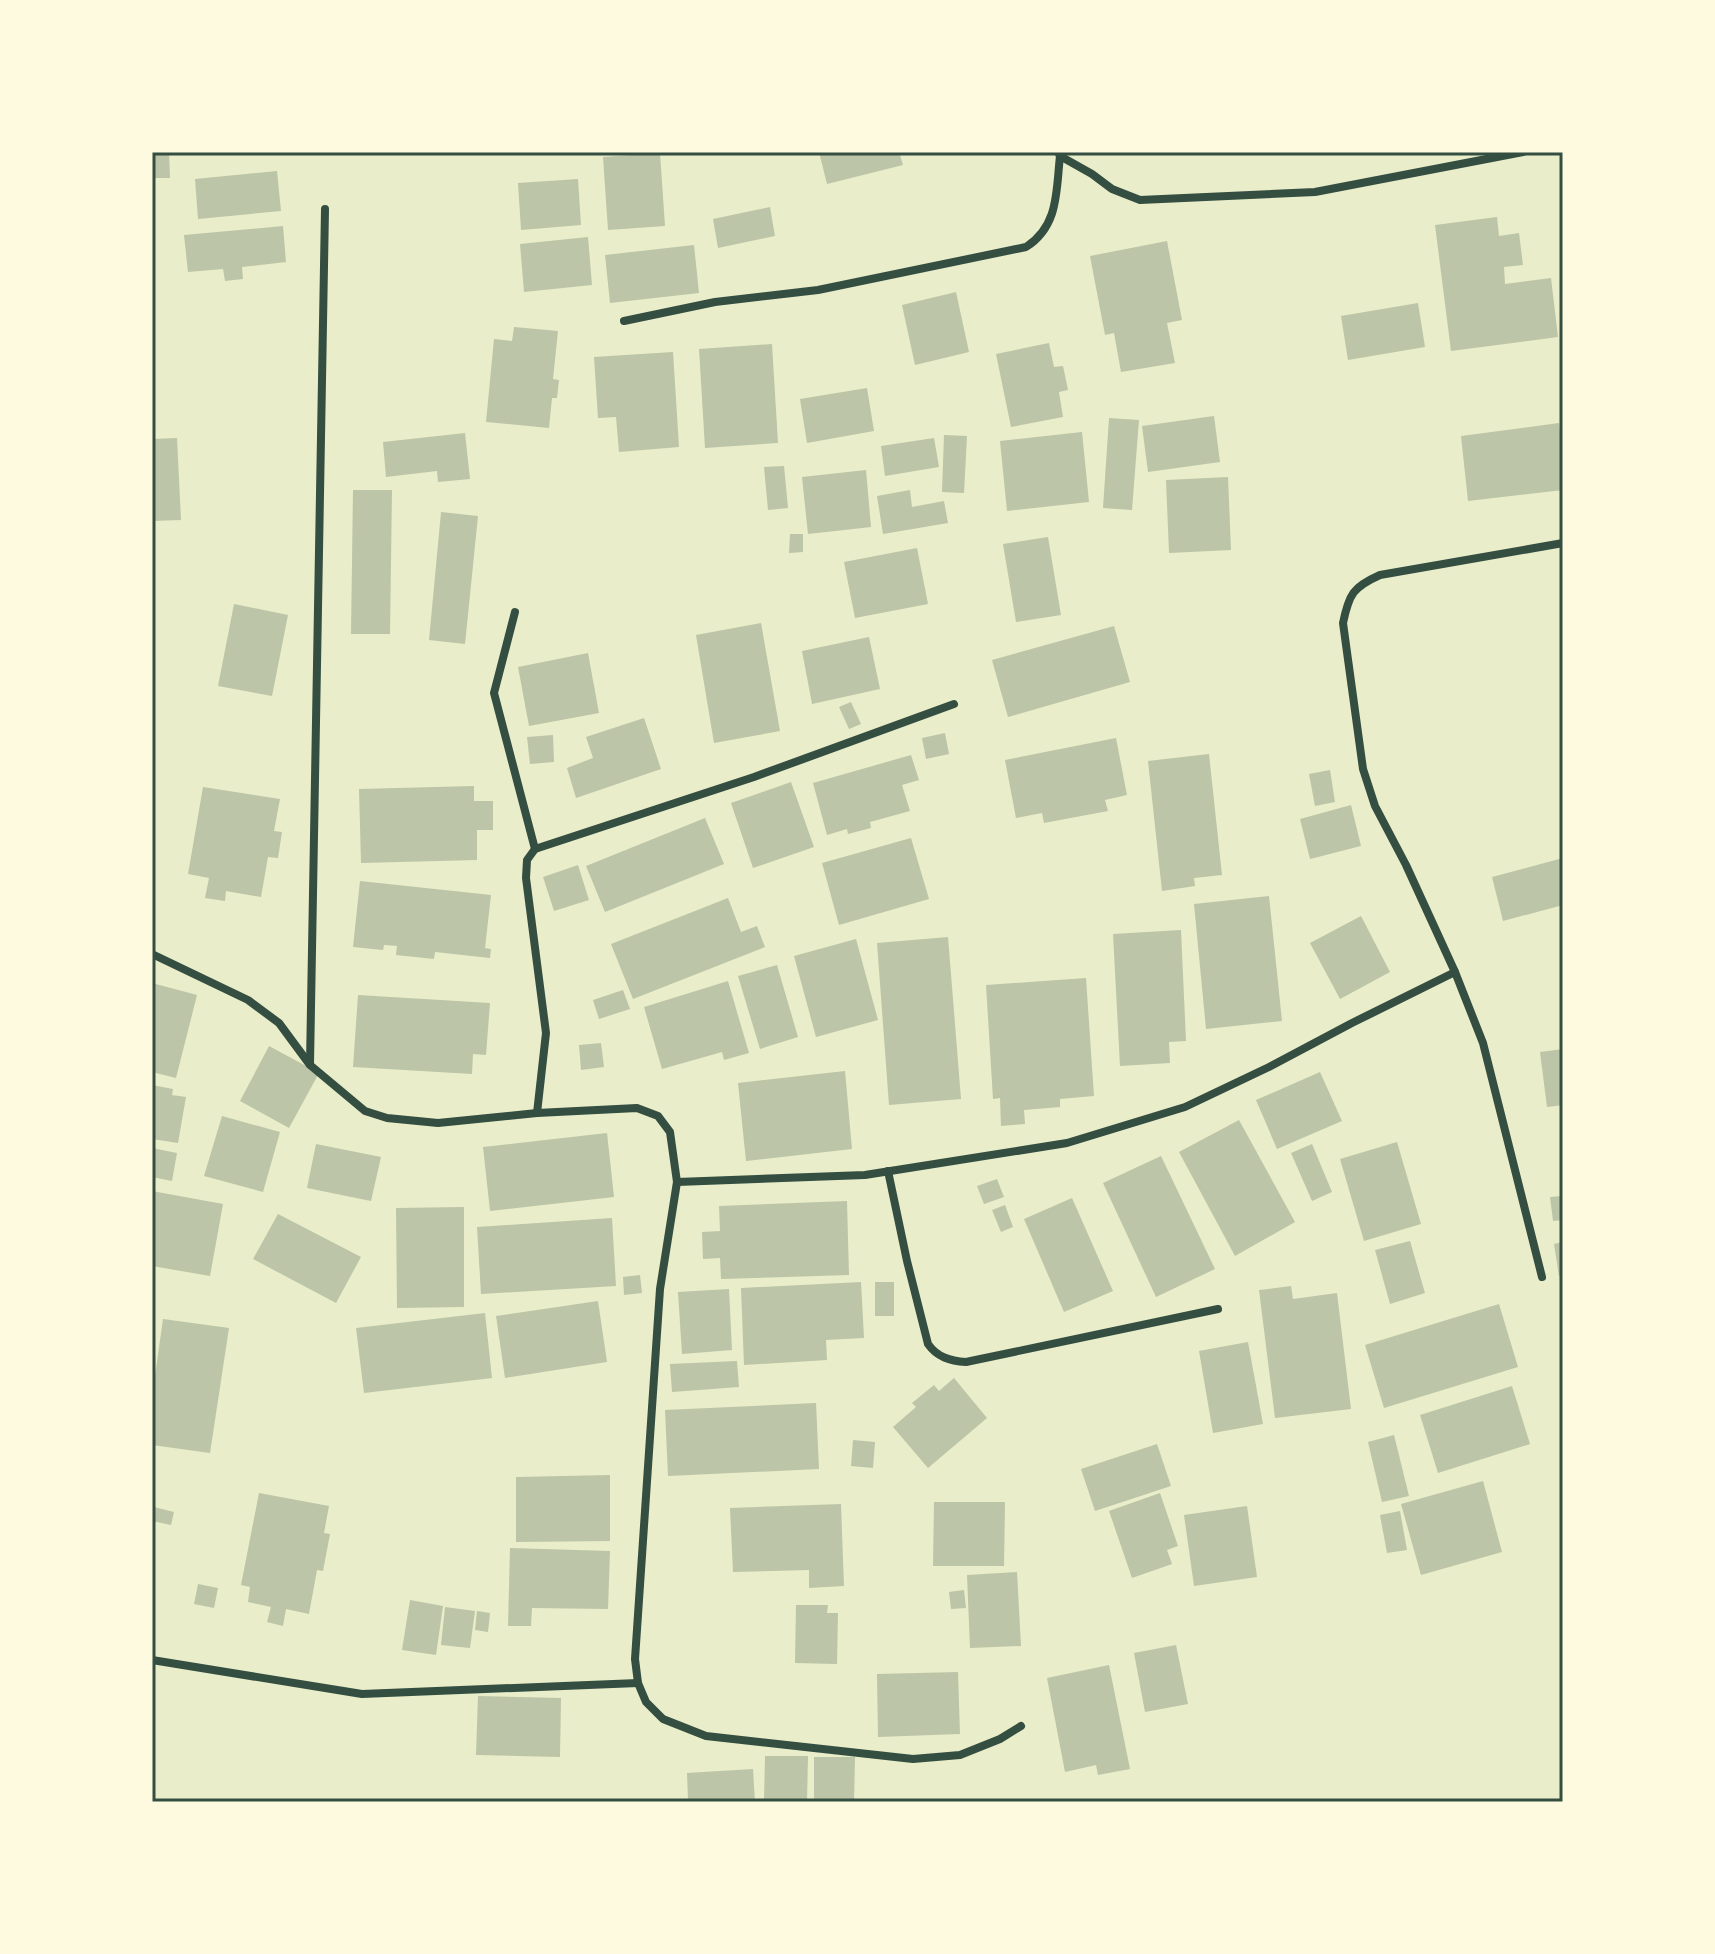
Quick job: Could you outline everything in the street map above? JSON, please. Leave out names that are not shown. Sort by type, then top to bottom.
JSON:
[{"type":"street","points":[[624,321],[715,302],[818,290],[1026,247],[1039,238],[1054,212],[1059,154],[1112,189],[1140,200],[1315,192],[1523,152]]},
{"type":"street","points":[[310,1065],[325,209]]},
{"type":"street","points":[[1542,1277],[1483,1043],[1455,972],[1375,806],[1363,769],[1343,623],[1348,600],[1362,584],[1380,575],[1563,543]]},
{"type":"street","points":[[515,612],[494,693],[535,849]]},
{"type":"street","points":[[537,1113],[546,1033],[526,878],[527,860],[535,849],[754,777],[954,704]]},
{"type":"street","points":[[152,954],[248,1000],[279,1023],[310,1065],[365,1111],[387,1118],[438,1123],[537,1113],[637,1108],[658,1116],[670,1132],[677,1182],[660,1289],[635,1659],[638,1683],[646,1702],[663,1719],[706,1736],[913,1759],[960,1755],[1000,1739],[1021,1726]]},
{"type":"street","points":[[677,1182],[865,1175],[1067,1143],[1185,1107],[1455,972]]},
{"type":"street","points":[[888,1171],[928,1344],[934,1352],[951,1361],[966,1362],[1218,1309]]},
{"type":"street","points":[[152,1660],[362,1694],[638,1683]]},
{"type":"building","points":[[152,152],[169,152],[170,178],[152,178]]},
{"type":"building","points":[[819,152],[899,152],[903,165],[827,184]]},
{"type":"building","points":[[660,153],[665,226],[608,230],[603,157]]},
{"type":"building","points":[[277,171],[281,211],[198,219],[195,179]]},
{"type":"building","points":[[578,179],[581,225],[521,230],[518,183]]},
{"type":"building","points":[[770,207],[775,236],[718,248],[713,219]]},
{"type":"building","points":[[1497,217],[1499,236],[1519,233],[1523,265],[1504,267],[1505,284],[1551,278],[1558,337],[1451,351],[1435,225]]},
{"type":"building","points":[[283,226],[286,262],[242,267],[243,279],[225,281],[223,269],[188,272],[184,235]]},
{"type":"building","points":[[588,237],[592,285],[524,292],[520,244]]},
{"type":"building","points":[[1167,241],[1182,320],[1167,323],[1175,363],[1121,372],[1114,333],[1105,335],[1090,256]]},
{"type":"building","points":[[694,245],[699,293],[610,303],[605,255]]},
{"type":"building","points":[[956,292],[969,352],[915,365],[902,305]]},
{"type":"building","points":[[1418,303],[1425,347],[1348,360],[1341,316]]},
{"type":"building","points":[[514,327],[558,331],[553,379],[559,380],[557,398],[552,398],[549,428],[486,422],[494,339],[512,341]]},
{"type":"building","points":[[1049,343],[1054,367],[1063,366],[1068,390],[1059,392],[1063,417],[1011,427],[996,354]]},
{"type":"building","points":[[772,344],[778,443],[705,448],[699,349]]},
{"type":"building","points":[[673,352],[679,447],[619,452],[616,417],[598,418],[594,357]]},
{"type":"building","points":[[867,388],[874,431],[807,443],[800,399]]},
{"type":"building","points":[[1214,416],[1220,462],[1148,472],[1142,426]]},
{"type":"building","points":[[1109,418],[1139,420],[1132,510],[1103,508]]},
{"type":"building","points":[[1559,423],[1563,490],[1468,501],[1461,436]]},
{"type":"building","points":[[1082,432],[1089,502],[1007,511],[1000,441]]},
{"type":"building","points":[[465,433],[470,479],[438,482],[437,471],[386,477],[383,442]]},
{"type":"building","points":[[944,435],[967,436],[964,493],[942,492]]},
{"type":"building","points":[[177,438],[181,520],[152,521],[152,439]]},
{"type":"building","points":[[934,438],[939,467],[885,476],[881,446]]},
{"type":"building","points":[[784,466],[788,508],[768,510],[764,467]]},
{"type":"building","points":[[866,470],[871,527],[808,534],[802,477]]},
{"type":"building","points":[[1228,477],[1231,550],[1169,553],[1166,480]]},
{"type":"building","points":[[353,490],[392,490],[390,634],[351,634]]},
{"type":"building","points":[[910,490],[912,507],[944,501],[948,523],[883,534],[877,496]]},
{"type":"building","points":[[441,512],[478,516],[465,644],[429,640]]},
{"type":"building","points":[[790,534],[803,534],[803,552],[789,553]]},
{"type":"building","points":[[1048,537],[1061,615],[1016,622],[1003,544]]},
{"type":"building","points":[[917,548],[928,604],[855,618],[844,562]]},
{"type":"building","points":[[234,604],[288,615],[272,696],[218,686]]},
{"type":"building","points":[[761,623],[780,731],[714,743],[696,635]]},
{"type":"building","points":[[1114,626],[1130,682],[1008,717],[992,660]]},
{"type":"building","points":[[869,637],[880,689],[812,704],[802,651]]},
{"type":"building","points":[[588,653],[599,713],[529,726],[518,667]]},
{"type":"building","points":[[851,702],[861,724],[849,729],[839,707]]},
{"type":"building","points":[[644,718],[661,769],[576,798],[567,768],[593,758],[586,737]]},
{"type":"building","points":[[945,733],[949,754],[926,759],[922,738]]},
{"type":"building","points":[[553,735],[554,762],[530,764],[527,737]]},
{"type":"building","points":[[1116,738],[1127,795],[1105,800],[1108,811],[1044,823],[1042,813],[1016,818],[1005,760]]},
{"type":"building","points":[[1209,754],[1222,875],[1194,878],[1195,886],[1162,891],[1148,761]]},
{"type":"building","points":[[911,755],[919,780],[902,785],[910,811],[870,822],[871,828],[848,834],[847,829],[827,835],[813,783]]},
{"type":"building","points":[[1330,770],[1335,802],[1315,806],[1309,774]]},
{"type":"building","points":[[791,782],[814,847],[753,868],[731,803]]},
{"type":"building","points":[[474,786],[474,801],[493,801],[493,830],[477,830],[477,860],[361,863],[359,789]]},
{"type":"building","points":[[203,787],[280,799],[274,831],[282,832],[278,858],[268,857],[261,897],[226,891],[225,901],[205,898],[209,878],[188,874]]},
{"type":"building","points":[[1351,805],[1361,846],[1310,859],[1300,819]]},
{"type":"building","points":[[705,818],[724,864],[605,912],[586,866]]},
{"type":"building","points":[[911,838],[929,899],[839,925],[822,863]]},
{"type":"building","points":[[1563,858],[1563,905],[1503,921],[1492,877]]},
{"type":"building","points":[[578,865],[589,900],[554,911],[543,877]]},
{"type":"building","points":[[360,881],[491,895],[485,948],[491,949],[490,958],[435,952],[434,959],[396,955],[397,946],[384,945],[383,950],[353,947]]},
{"type":"building","points":[[1269,896],[1282,1021],[1206,1029],[1194,904]]},
{"type":"building","points":[[728,898],[741,932],[757,926],[765,947],[633,999],[611,944]]},
{"type":"building","points":[[1361,916],[1390,972],[1340,999],[1310,943]]},
{"type":"building","points":[[1181,930],[1186,1041],[1169,1042],[1170,1063],[1120,1066],[1113,934]]},
{"type":"building","points":[[948,937],[961,1099],[889,1105],[877,943]]},
{"type":"building","points":[[856,939],[878,1020],[816,1037],[794,956]]},
{"type":"building","points":[[777,965],[798,1037],[760,1049],[738,976]]},
{"type":"building","points":[[1086,978],[1094,1096],[1060,1099],[1060,1107],[1024,1110],[1025,1124],[1001,1126],[1000,1098],[993,1099],[986,985]]},
{"type":"building","points":[[728,981],[749,1053],[724,1060],[722,1052],[662,1069],[644,1007]]},
{"type":"building","points":[[152,983],[197,995],[176,1078],[152,1072]]},
{"type":"building","points":[[623,990],[630,1009],[599,1019],[593,1000]]},
{"type":"building","points":[[358,995],[490,1003],[486,1055],[473,1054],[472,1074],[353,1067]]},
{"type":"building","points":[[601,1043],[604,1067],[581,1070],[579,1045]]},
{"type":"building","points":[[269,1046],[319,1073],[289,1128],[240,1101]]},
{"type":"building","points":[[1563,1049],[1563,1105],[1547,1107],[1540,1052]]},
{"type":"building","points":[[845,1071],[852,1149],[746,1161],[738,1083]]},
{"type":"building","points":[[1320,1072],[1342,1121],[1277,1149],[1256,1100]]},
{"type":"building","points":[[152,1085],[173,1089],[172,1095],[186,1097],[178,1143],[152,1139]]},
{"type":"building","points":[[222,1116],[280,1132],[263,1192],[204,1176]]},
{"type":"building","points":[[1239,1120],[1295,1222],[1235,1256],[1179,1152]]},
{"type":"building","points":[[607,1133],[614,1197],[490,1211],[483,1147]]},
{"type":"building","points":[[1397,1142],[1421,1224],[1364,1241],[1340,1159]]},
{"type":"building","points":[[316,1144],[381,1157],[371,1201],[307,1188]]},
{"type":"building","points":[[1312,1144],[1332,1192],[1312,1201],[1291,1153]]},
{"type":"building","points":[[152,1148],[177,1153],[172,1181],[152,1177]]},
{"type":"building","points":[[1161,1156],[1215,1269],[1156,1297],[1103,1183]]},
{"type":"building","points":[[997,1179],[1004,1197],[984,1204],[977,1186]]},
{"type":"building","points":[[152,1191],[223,1204],[210,1276],[152,1266]]},
{"type":"building","points":[[1563,1196],[1563,1220],[1553,1221],[1550,1197]]},
{"type":"building","points":[[1072,1198],[1113,1291],[1064,1312],[1024,1219]]},
{"type":"building","points":[[847,1201],[849,1275],[721,1279],[720,1258],[703,1259],[702,1232],[720,1231],[719,1206]]},
{"type":"building","points":[[1005,1205],[1013,1227],[1001,1232],[992,1210]]},
{"type":"building","points":[[464,1207],[464,1307],[397,1308],[396,1208]]},
{"type":"building","points":[[278,1214],[361,1257],[336,1303],[253,1259]]},
{"type":"building","points":[[612,1218],[616,1286],[481,1294],[477,1227]]},
{"type":"building","points":[[1410,1241],[1425,1293],[1390,1304],[1375,1250]]},
{"type":"building","points":[[1563,1242],[1563,1275],[1559,1276],[1554,1244]]},
{"type":"building","points":[[640,1275],[642,1293],[624,1295],[623,1277]]},
{"type":"building","points":[[861,1282],[864,1338],[826,1340],[827,1360],[744,1365],[741,1288]]},
{"type":"building","points":[[875,1282],[894,1282],[894,1316],[875,1316]]},
{"type":"building","points":[[1291,1286],[1293,1299],[1337,1293],[1351,1409],[1275,1418],[1259,1290]]},
{"type":"building","points":[[729,1289],[732,1350],[682,1354],[678,1292]]},
{"type":"building","points":[[598,1301],[607,1362],[505,1378],[496,1316]]},
{"type":"building","points":[[1499,1304],[1518,1367],[1384,1408],[1365,1345]]},
{"type":"building","points":[[485,1313],[492,1378],[364,1393],[356,1328]]},
{"type":"building","points":[[163,1319],[229,1328],[210,1453],[152,1445],[152,1397]]},
{"type":"building","points":[[1248,1342],[1263,1424],[1213,1433],[1199,1351]]},
{"type":"building","points":[[737,1361],[739,1387],[672,1392],[670,1364]]},
{"type":"building","points":[[954,1378],[987,1418],[928,1468],[893,1427],[916,1407],[912,1403],[934,1385],[939,1391]]},
{"type":"building","points":[[1512,1386],[1530,1444],[1438,1473],[1420,1415]]},
{"type":"building","points":[[816,1403],[819,1469],[668,1476],[665,1410]]},
{"type":"building","points":[[1394,1435],[1409,1496],[1382,1502],[1368,1442]]},
{"type":"building","points":[[853,1440],[875,1442],[873,1468],[851,1466]]},
{"type":"building","points":[[1157,1444],[1171,1486],[1095,1511],[1081,1469]]},
{"type":"building","points":[[610,1475],[610,1541],[516,1542],[516,1477]]},
{"type":"building","points":[[1483,1481],[1502,1552],[1421,1575],[1401,1504]]},
{"type":"building","points":[[259,1493],[329,1506],[324,1533],[330,1534],[323,1571],[317,1570],[309,1614],[286,1609],[283,1626],[267,1622],[271,1607],[248,1602],[250,1587],[241,1585]]},
{"type":"building","points":[[1160,1493],[1178,1546],[1167,1550],[1172,1564],[1132,1578],[1109,1511]]},
{"type":"building","points":[[934,1502],[1005,1502],[1004,1566],[933,1566]]},
{"type":"building","points":[[841,1504],[844,1586],[809,1588],[809,1570],[733,1572],[730,1508]]},
{"type":"building","points":[[1247,1506],[1257,1577],[1194,1586],[1184,1515]]},
{"type":"building","points":[[154,1507],[174,1512],[171,1525],[152,1521]]},
{"type":"building","points":[[1400,1511],[1407,1550],[1387,1553],[1380,1515]]},
{"type":"building","points":[[510,1548],[610,1551],[608,1609],[532,1608],[531,1626],[508,1626]]},
{"type":"building","points":[[1017,1572],[1021,1646],[970,1648],[967,1575]]},
{"type":"building","points":[[198,1584],[218,1588],[214,1608],[194,1604]]},
{"type":"building","points":[[964,1590],[966,1608],[951,1609],[949,1592]]},
{"type":"building","points":[[410,1600],[443,1606],[436,1655],[402,1650]]},
{"type":"building","points":[[796,1605],[828,1605],[827,1613],[838,1613],[837,1664],[795,1663]]},
{"type":"building","points":[[445,1607],[475,1611],[470,1648],[441,1645]]},
{"type":"building","points":[[477,1611],[490,1613],[488,1632],[475,1630]]},
{"type":"building","points":[[1176,1645],[1188,1704],[1145,1712],[1134,1653]]},
{"type":"building","points":[[1109,1665],[1130,1769],[1098,1775],[1096,1765],[1065,1772],[1047,1678]]},
{"type":"building","points":[[958,1672],[960,1734],[878,1737],[877,1674]]},
{"type":"building","points":[[478,1696],[561,1698],[560,1757],[476,1755]]},
{"type":"building","points":[[765,1756],[808,1756],[807,1802],[764,1802]]},
{"type":"building","points":[[814,1757],[855,1757],[854,1802],[814,1802]]},
{"type":"building","points":[[753,1769],[755,1802],[691,1802],[688,1799],[687,1773]]}]
